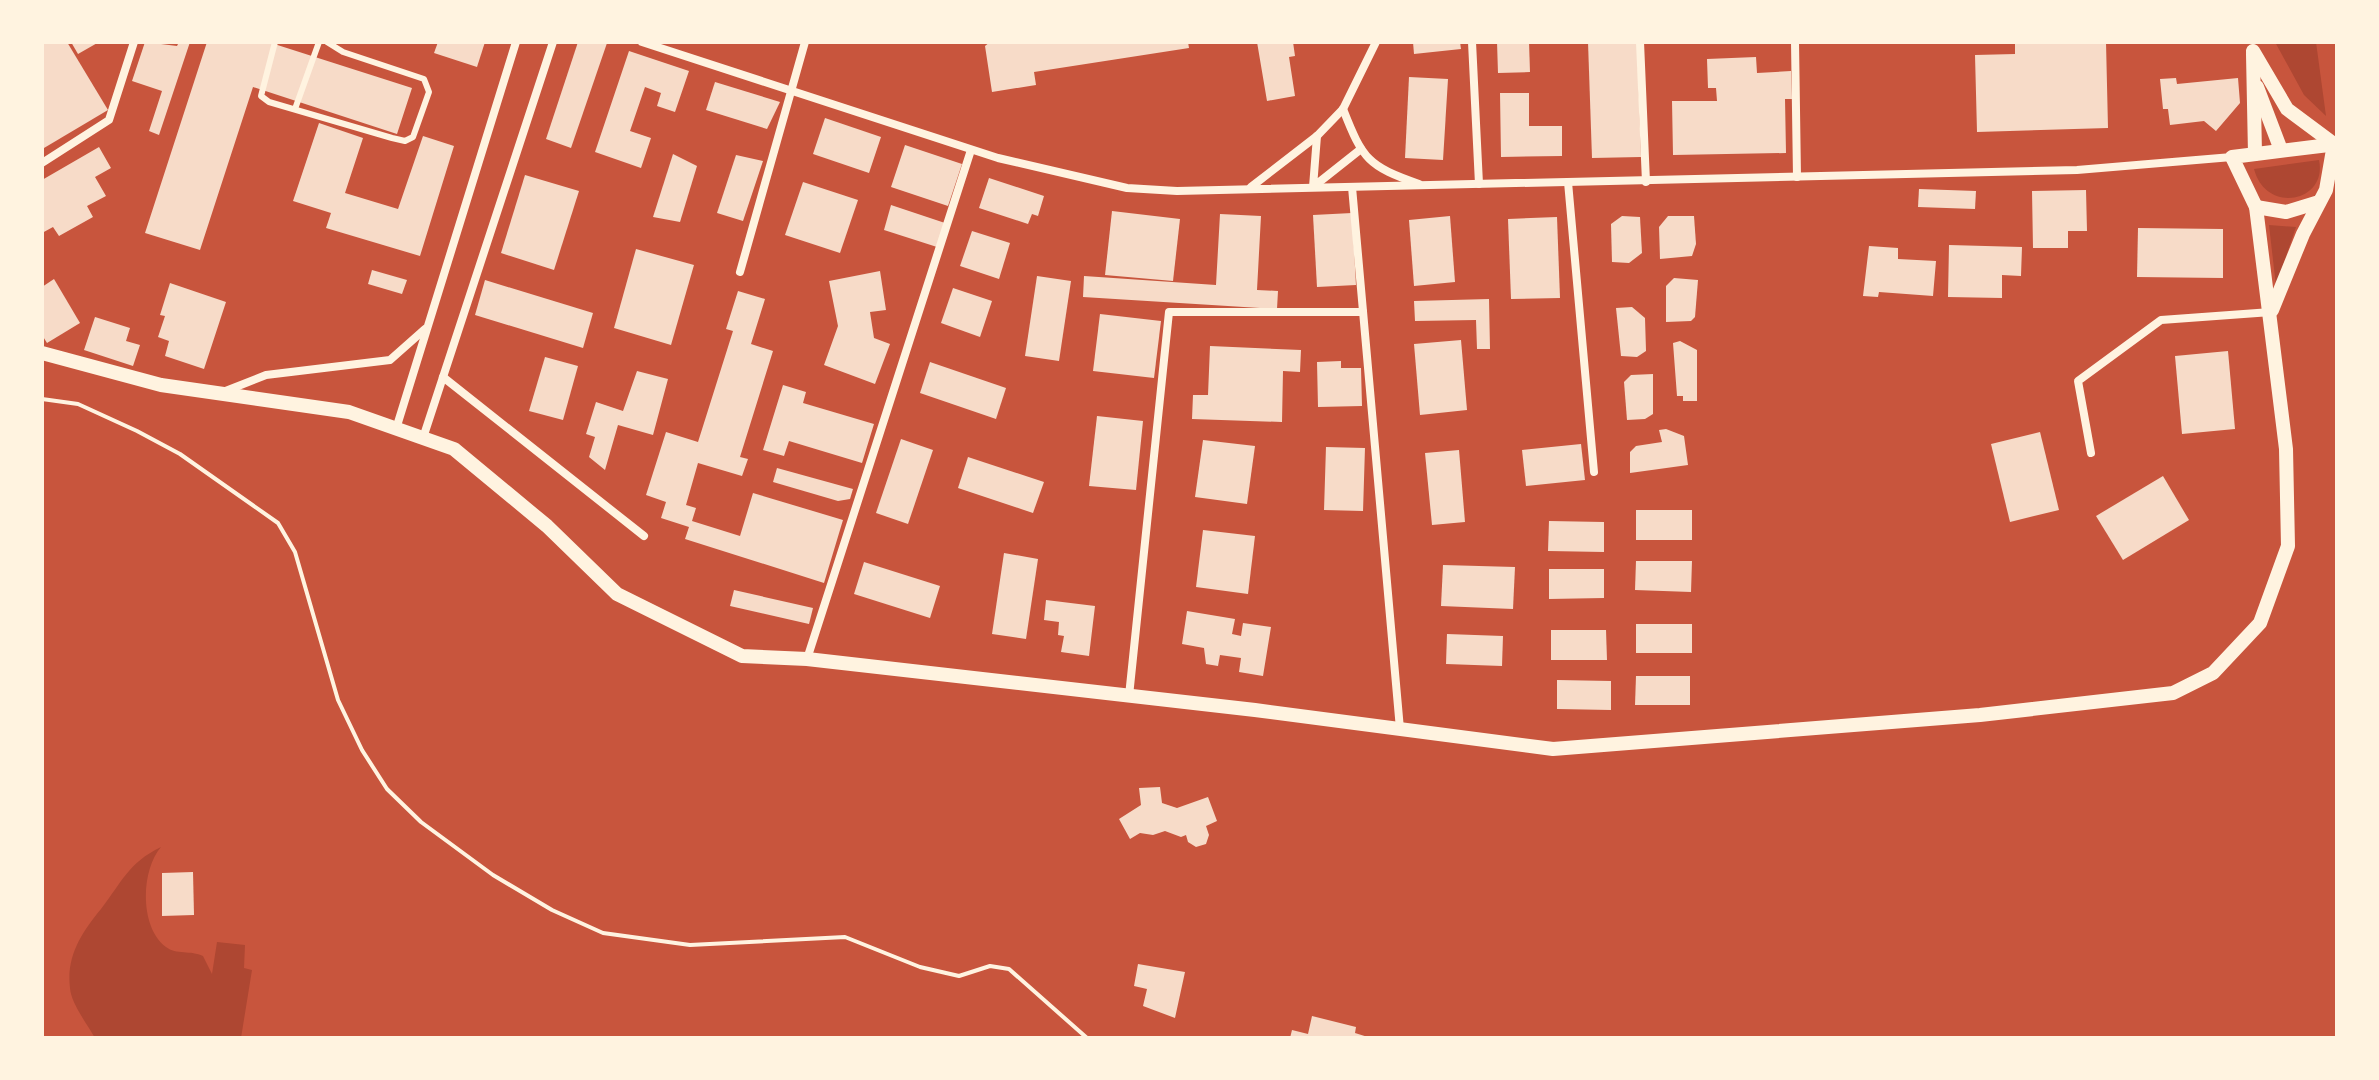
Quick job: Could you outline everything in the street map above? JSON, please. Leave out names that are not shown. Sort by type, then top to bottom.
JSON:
[{"type":"street","points":[[42,163],[109,120],[134,42]]},
{"type":"street","points":[[396,429],[516,42]]},
{"type":"street","points":[[423,438],[553,42]]},
{"type":"street","points":[[642,42],[971,150],[1059,174],[1127,188],[1177,191],[2077,170],[2232,157],[2335,144]]},
{"type":"street","points":[[740,272],[805,42]]},
{"type":"street","points":[[1251,187],[1317,136],[1343,109],[1376,42]]},
{"type":"street","points":[[1472,42],[1479,184]]},
{"type":"street","points":[[1640,42],[1646,182]]},
{"type":"street","points":[[1795,42],[1797,177]]},
{"type":"street","points":[[2252,47],[2255,154]]},
{"type":"street","points":[[2252,47],[2287,109],[2335,144]]},
{"type":"street","points":[[2253,75],[2281,150]]},
{"type":"street","points":[[1343,109],[1361,149],[1381,170],[1424,185]]},
{"type":"street","points":[[1313,187],[1317,136]]},
{"type":"street","points":[[2271,312],[2326,190],[2335,144]]},
{"type":"street","points":[[1313,187],[1361,149]]},
{"type":"street","points":[[807,659],[971,150]]},
{"type":"street","points":[[42,353],[161,385],[349,412],[454,449],[547,526],[617,594],[742,656],[807,659],[1553,749],[1980,715],[2173,693],[2213,673],[2260,623],[2288,546],[2286,449],[2256,207],[2232,157]]},
{"type":"street","points":[[1568,182],[1594,472]]},
{"type":"street","points":[[1352,187],[1400,729]]},
{"type":"street","points":[[2256,207],[2286,212],[2319,202]]},
{"type":"street","points":[[1129,696],[1169,312],[1363,312]]},
{"type":"street","points":[[2091,453],[2078,381],[2161,320],[2271,312]]},
{"type":"street","points":[[218,394],[266,375],[390,360],[426,328]]},
{"type":"street","points":[[443,377],[644,536]]},
{"type":"lane","points":[[275,42],[261,96],[269,102],[392,138],[405,141],[413,137],[429,92],[424,79],[343,52],[327,42]]},
{"type":"lane","points":[[295,109],[319,42]]},
{"type":"path","points":[[42,399],[78,404],[137,431],[180,454],[278,523],[295,552],[338,700],[362,750],[387,789],[398,800],[493,875],[552,910],[603,933],[690,945],[845,937],[920,967],[959,976],[990,966],[1009,969],[1087,1038]]},
{"type":"shaded area","points":[[2275,42],[2316,42],[2326,116],[2304,95]]},
{"type":"shaded area","points":[[2319,160],[2319,174],[2314,186],[2294,198],[2270,193],[2261,184],[2254,169]]},
{"type":"shaded area","points":[[2269,225],[2296,227],[2276,286]]},
{"type":"shaded area","points":[[161,847],[154,857],[147,883],[147,913],[151,926],[166,947],[203,956],[212,974],[217,942],[245,945],[244,968],[252,970],[241,1038],[95,1038],[73,1000],[70,965],[82,936],[133,867]]},
{"type":"building","points":[[42,42],[67,42],[108,110],[44,148]]},
{"type":"building","points":[[71,42],[99,42],[78,54]]},
{"type":"building","points":[[145,42],[177,46],[179,42],[190,42],[159,135],[149,131],[162,91],[132,81]]},
{"type":"building","points":[[207,42],[268,42],[412,88],[397,134],[253,87],[200,250],[145,233]]},
{"type":"building","points":[[438,42],[485,42],[477,67],[434,53]]},
{"type":"building","points":[[578,42],[607,43],[571,148],[546,139]]},
{"type":"building","points":[[990,42],[1188,42],[1189,48],[1034,72],[1036,85],[992,92],[985,46]]},
{"type":"building","points":[[1257,42],[1293,42],[1295,56],[1289,57],[1295,96],[1267,101]]},
{"type":"building","points":[[1413,42],[1460,42],[1461,49],[1414,54]]},
{"type":"building","points":[[1497,42],[1529,42],[1530,72],[1498,73]]},
{"type":"building","points":[[1588,42],[1637,42],[1641,157],[1592,158]]},
{"type":"building","points":[[2015,42],[2106,42],[2108,128],[1977,132],[1975,55],[2015,54]]},
{"type":"building","points":[[629,51],[689,71],[675,112],[657,106],[661,93],[645,87],[630,131],[651,138],[641,168],[595,152]]},
{"type":"building","points":[[1756,57],[1757,73],[1791,71],[1792,99],[1785,99],[1786,153],[1673,155],[1672,101],[1717,101],[1716,88],[1708,88],[1707,59]]},
{"type":"building","points":[[1409,77],[1448,79],[1443,160],[1405,158]]},
{"type":"building","points":[[2176,78],[2177,84],[2238,78],[2240,103],[2216,131],[2204,121],[2170,125],[2168,109],[2163,109],[2160,79]]},
{"type":"building","points":[[715,82],[780,102],[767,129],[706,110]]},
{"type":"building","points":[[1500,93],[1529,93],[1529,126],[1562,126],[1562,156],[1501,157]]},
{"type":"building","points":[[825,118],[881,137],[869,173],[813,154]]},
{"type":"building","points":[[319,123],[363,138],[345,193],[398,209],[423,136],[454,146],[420,256],[326,228],[331,213],[293,201]]},
{"type":"building","points":[[905,145],[962,164],[948,206],[891,187]]},
{"type":"building","points":[[99,147],[111,168],[95,177],[106,196],[87,206],[93,217],[59,236],[53,227],[42,233],[42,180]]},
{"type":"building","points":[[673,154],[697,166],[680,222],[653,217]]},
{"type":"building","points":[[736,155],[763,161],[743,221],[717,213]]},
{"type":"building","points":[[525,175],[579,191],[554,270],[501,253]]},
{"type":"building","points":[[989,178],[1044,196],[1038,216],[1032,214],[1028,224],[979,208]]},
{"type":"building","points":[[803,182],[858,200],[840,253],[785,235]]},
{"type":"building","points":[[1919,189],[1976,191],[1975,209],[1918,207]]},
{"type":"building","points":[[2086,190],[2087,231],[2068,231],[2068,248],[2033,248],[2032,191]]},
{"type":"building","points":[[891,205],[945,223],[937,247],[884,230]]},
{"type":"building","points":[[1112,211],[1180,219],[1173,281],[1105,275]]},
{"type":"building","points":[[1352,213],[1356,285],[1317,287],[1313,215]]},
{"type":"building","points":[[1220,214],[1261,216],[1257,290],[1278,291],[1277,309],[1083,297],[1084,276],[1216,285]]},
{"type":"building","points":[[1450,216],[1455,282],[1414,286],[1409,220]]},
{"type":"building","points":[[1622,216],[1640,217],[1642,253],[1629,263],[1612,262],[1611,224]]},
{"type":"building","points":[[1668,216],[1694,216],[1696,244],[1692,256],[1660,259],[1659,227]]},
{"type":"building","points":[[1557,217],[1560,298],[1511,299],[1508,219]]},
{"type":"building","points":[[2138,228],[2223,229],[2223,278],[2137,277]]},
{"type":"building","points":[[972,231],[1010,243],[999,279],[960,266]]},
{"type":"building","points":[[1949,245],[2022,247],[2021,276],[2002,275],[2002,298],[1948,297]]},
{"type":"building","points":[[1869,246],[1898,248],[1898,259],[1936,261],[1933,296],[1879,292],[1878,297],[1863,296]]},
{"type":"building","points":[[636,249],[694,265],[671,345],[614,328]]},
{"type":"building","points":[[372,270],[407,280],[402,294],[368,284]]},
{"type":"building","points":[[880,271],[886,310],[870,312],[874,338],[890,344],[875,384],[824,365],[838,326],[829,281]]},
{"type":"building","points":[[1037,276],[1071,281],[1059,361],[1025,356]]},
{"type":"building","points":[[1674,278],[1698,280],[1695,317],[1691,321],[1666,322],[1666,286]]},
{"type":"building","points":[[54,279],[80,323],[47,343],[42,335],[42,287]]},
{"type":"building","points":[[485,280],[593,313],[583,348],[475,315]]},
{"type":"building","points":[[170,283],[226,302],[204,369],[165,356],[169,341],[158,337],[165,316],[160,315]]},
{"type":"building","points":[[953,288],[992,301],[980,337],[941,323]]},
{"type":"building","points":[[738,291],[765,299],[751,344],[773,351],[740,457],[748,459],[742,476],[698,463],[686,505],[696,508],[692,521],[740,536],[753,493],[843,520],[824,583],[685,539],[689,527],[661,518],[666,502],[646,495],[666,432],[698,442],[733,331],[726,329]]},
{"type":"building","points":[[1489,299],[1490,349],[1477,349],[1476,320],[1415,321],[1414,301]]},
{"type":"building","points":[[1632,307],[1645,318],[1646,351],[1637,357],[1621,356],[1616,308]]},
{"type":"building","points":[[1100,314],[1161,321],[1154,378],[1093,371]]},
{"type":"building","points":[[95,317],[130,328],[126,341],[140,345],[133,366],[84,350]]},
{"type":"building","points":[[1461,340],[1467,410],[1420,415],[1414,344]]},
{"type":"building","points":[[1680,341],[1697,350],[1697,401],[1683,401],[1683,396],[1677,396],[1673,343]]},
{"type":"building","points":[[1210,346],[1301,350],[1300,372],[1283,371],[1282,422],[1192,419],[1193,395],[1208,395]]},
{"type":"building","points":[[2228,351],[2235,429],[2182,434],[2175,356]]},
{"type":"building","points":[[545,357],[578,366],[563,420],[529,411]]},
{"type":"building","points":[[1341,361],[1341,368],[1361,368],[1362,406],[1318,407],[1317,362]]},
{"type":"building","points":[[930,362],[1006,388],[996,419],[920,393]]},
{"type":"building","points":[[637,371],[668,379],[653,435],[618,425],[605,470],[589,457],[595,437],[586,434],[596,402],[623,411]]},
{"type":"building","points":[[1653,374],[1653,414],[1645,419],[1627,420],[1624,382],[1631,375]]},
{"type":"building","points":[[783,385],[806,392],[803,403],[874,424],[862,463],[789,441],[784,456],[763,450]]},
{"type":"building","points":[[1097,416],[1143,421],[1136,490],[1089,486]]},
{"type":"building","points":[[1666,429],[1684,436],[1688,465],[1630,473],[1630,452],[1636,446],[1662,442],[1659,430]]},
{"type":"building","points":[[2040,432],[2059,510],[2010,522],[1991,444]]},
{"type":"building","points":[[901,439],[933,450],[908,524],[876,513]]},
{"type":"building","points":[[1203,440],[1255,446],[1247,504],[1195,497]]},
{"type":"building","points":[[1581,444],[1585,480],[1526,486],[1522,450]]},
{"type":"building","points":[[1326,447],[1365,448],[1363,511],[1324,510]]},
{"type":"building","points":[[1459,450],[1465,522],[1432,525],[1425,453]]},
{"type":"building","points":[[968,457],[1044,482],[1033,513],[958,488]]},
{"type":"building","points":[[777,468],[853,489],[850,499],[838,501],[773,482]]},
{"type":"building","points":[[2163,476],[2189,520],[2123,560],[2096,516]]},
{"type":"building","points":[[1636,510],[1692,510],[1692,540],[1636,540]]},
{"type":"building","points":[[1549,521],[1604,522],[1604,552],[1548,551]]},
{"type":"building","points":[[1203,530],[1255,536],[1248,594],[1196,587]]},
{"type":"building","points":[[1004,553],[1038,559],[1026,639],[992,634]]},
{"type":"building","points":[[1636,561],[1692,561],[1691,592],[1635,590]]},
{"type":"building","points":[[864,562],[940,586],[930,618],[854,594]]},
{"type":"building","points":[[1443,565],[1515,567],[1513,609],[1441,606]]},
{"type":"building","points":[[1549,569],[1604,569],[1604,598],[1549,599]]},
{"type":"building","points":[[734,590],[813,608],[809,624],[730,606]]},
{"type":"building","points":[[1046,600],[1095,606],[1089,656],[1061,652],[1064,636],[1058,635],[1059,622],[1044,620]]},
{"type":"building","points":[[1187,611],[1235,619],[1232,634],[1241,636],[1243,623],[1271,627],[1263,676],[1239,672],[1241,658],[1220,655],[1218,666],[1206,664],[1204,648],[1182,644]]},
{"type":"building","points":[[1636,624],[1692,624],[1692,653],[1636,653]]},
{"type":"building","points":[[1551,630],[1606,630],[1607,660],[1551,660]]},
{"type":"building","points":[[1447,634],[1503,636],[1502,666],[1446,664]]},
{"type":"building","points":[[1636,676],[1690,676],[1690,705],[1635,705]]},
{"type":"building","points":[[1557,680],[1611,681],[1611,710],[1557,709]]},
{"type":"building","points":[[1160,787],[1162,803],[1177,808],[1208,797],[1217,821],[1206,826],[1209,835],[1206,844],[1196,847],[1188,842],[1186,835],[1181,837],[1165,831],[1153,835],[1140,833],[1130,839],[1119,819],[1141,805],[1139,788]]},
{"type":"building","points":[[193,872],[194,915],[162,916],[162,873]]},
{"type":"building","points":[[1138,964],[1185,972],[1175,1018],[1143,1006],[1147,989],[1134,986]]},
{"type":"building","points":[[1312,1016],[1356,1027],[1355,1033],[1371,1038],[1290,1038],[1292,1030],[1308,1034]]}]
